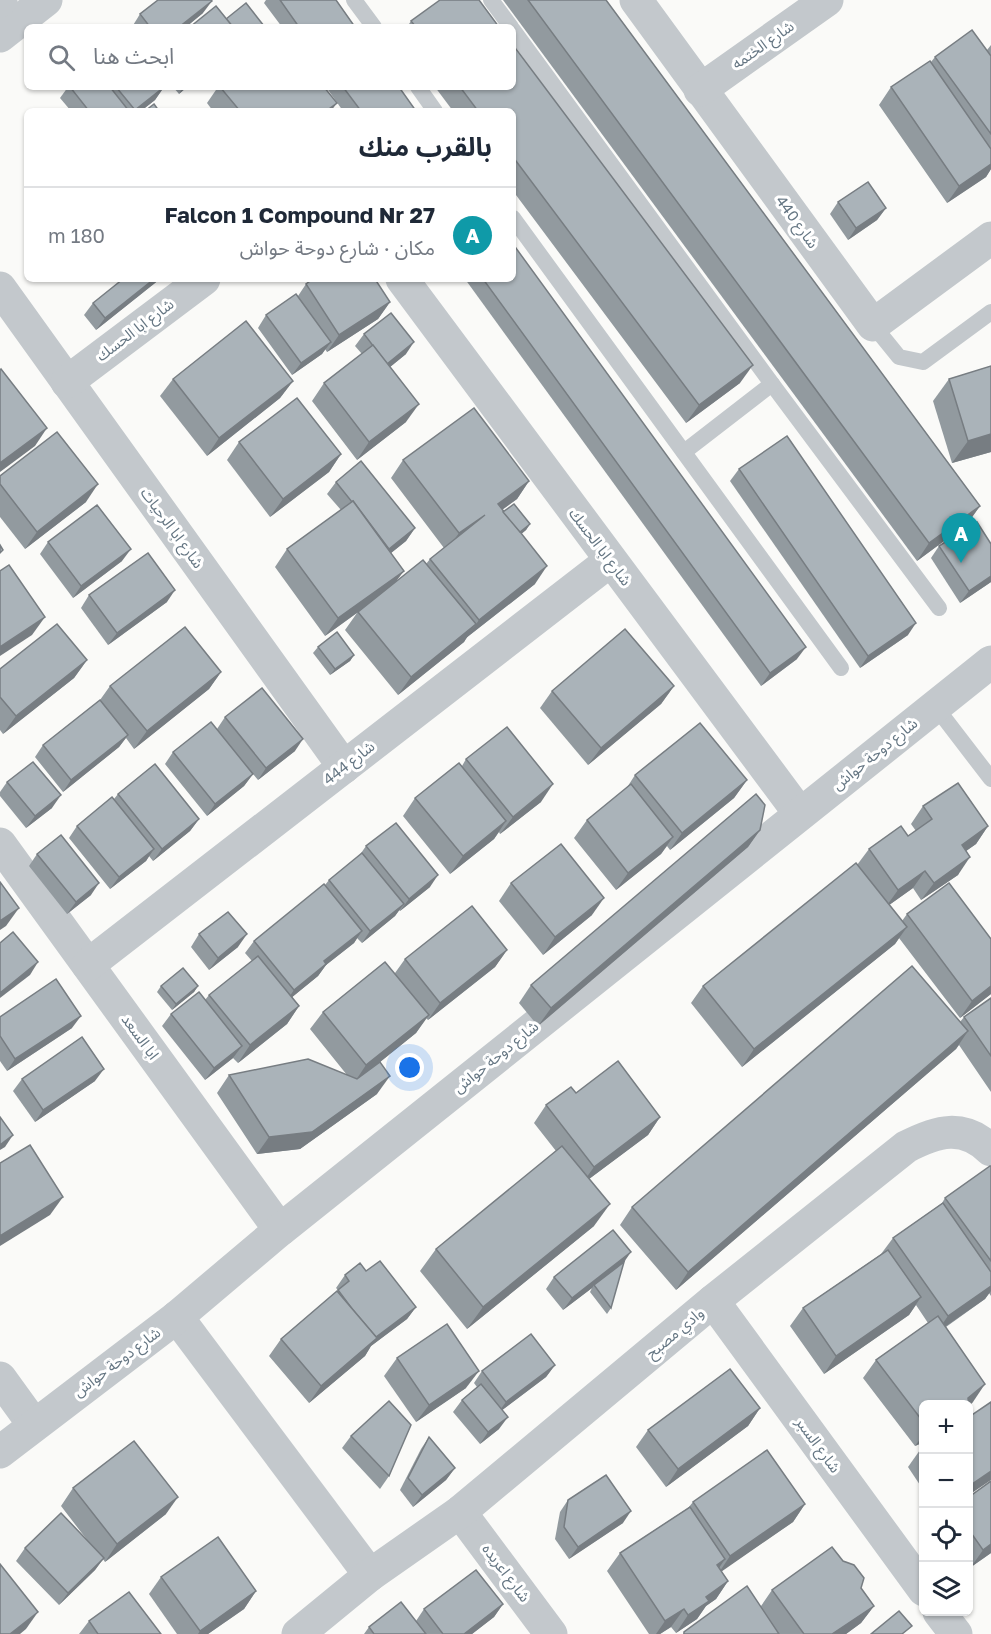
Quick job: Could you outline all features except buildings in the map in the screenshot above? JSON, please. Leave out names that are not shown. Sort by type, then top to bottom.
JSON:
[{"type":"street","points":[[0,36],[46,0]]},
{"type":"street","name":"شارع 440","points":[[636,0],[873,325]]},
{"type":"street","name":"شارع الختمه","points":[[700,90],[827,0]]},
{"type":"street","points":[[873,325],[991,238]]},
{"type":"street","name":"شارع ابا الحسك","points":[[67,382],[200,282]]},
{"type":"street","name":"شارع ابا الحسك","points":[[404,282],[800,814]]},
{"type":"street","name":"شارع ابا الرحيات","points":[[0,288],[344,767]]},
{"type":"street","name":"شارع 444","points":[[88,965],[610,561]]},
{"type":"street","name":"شارع دوحة حواش","points":[[0,1452],[177,1317],[279,1230],[991,662]]},
{"type":"street","name":"ابا السعد","points":[[0,844],[279,1230]]},
{"type":"street","name":"وادي مصبح","points":[[297,1634],[370,1575],[460,1512],[713,1301],[906,1147],[930,1135],[956,1131],[981,1141],[991,1150]]},
{"type":"street","name":"شارع السبر","points":[[713,1301],[919,1583]]},
{"type":"street","points":[[177,1317],[370,1575]]},
{"type":"street","points":[[0,1378],[34,1425]]},
{"type":"street","name":"شارع اعريده","points":[[460,1512],[551,1634]]},
{"type":"street","points":[[943,1616],[956,1634]]},
{"type":"lane","points":[[354,0],[372,24]]},
{"type":"lane","points":[[491,0],[509,24]]},
{"type":"lane","points":[[516,33],[939,608]]},
{"type":"lane","points":[[420,90],[433,108]]},
{"type":"lane","points":[[516,222],[841,668]]},
{"type":"lane","points":[[873,325],[899,357],[923,362],[991,312]]},
{"type":"lane","points":[[684,452],[772,384]]},
{"type":"lane","points":[[935,706],[991,779]]},
{"type":"place","name":"Falcon 1 Compound Nr 27","points":[[961,563]]}]
